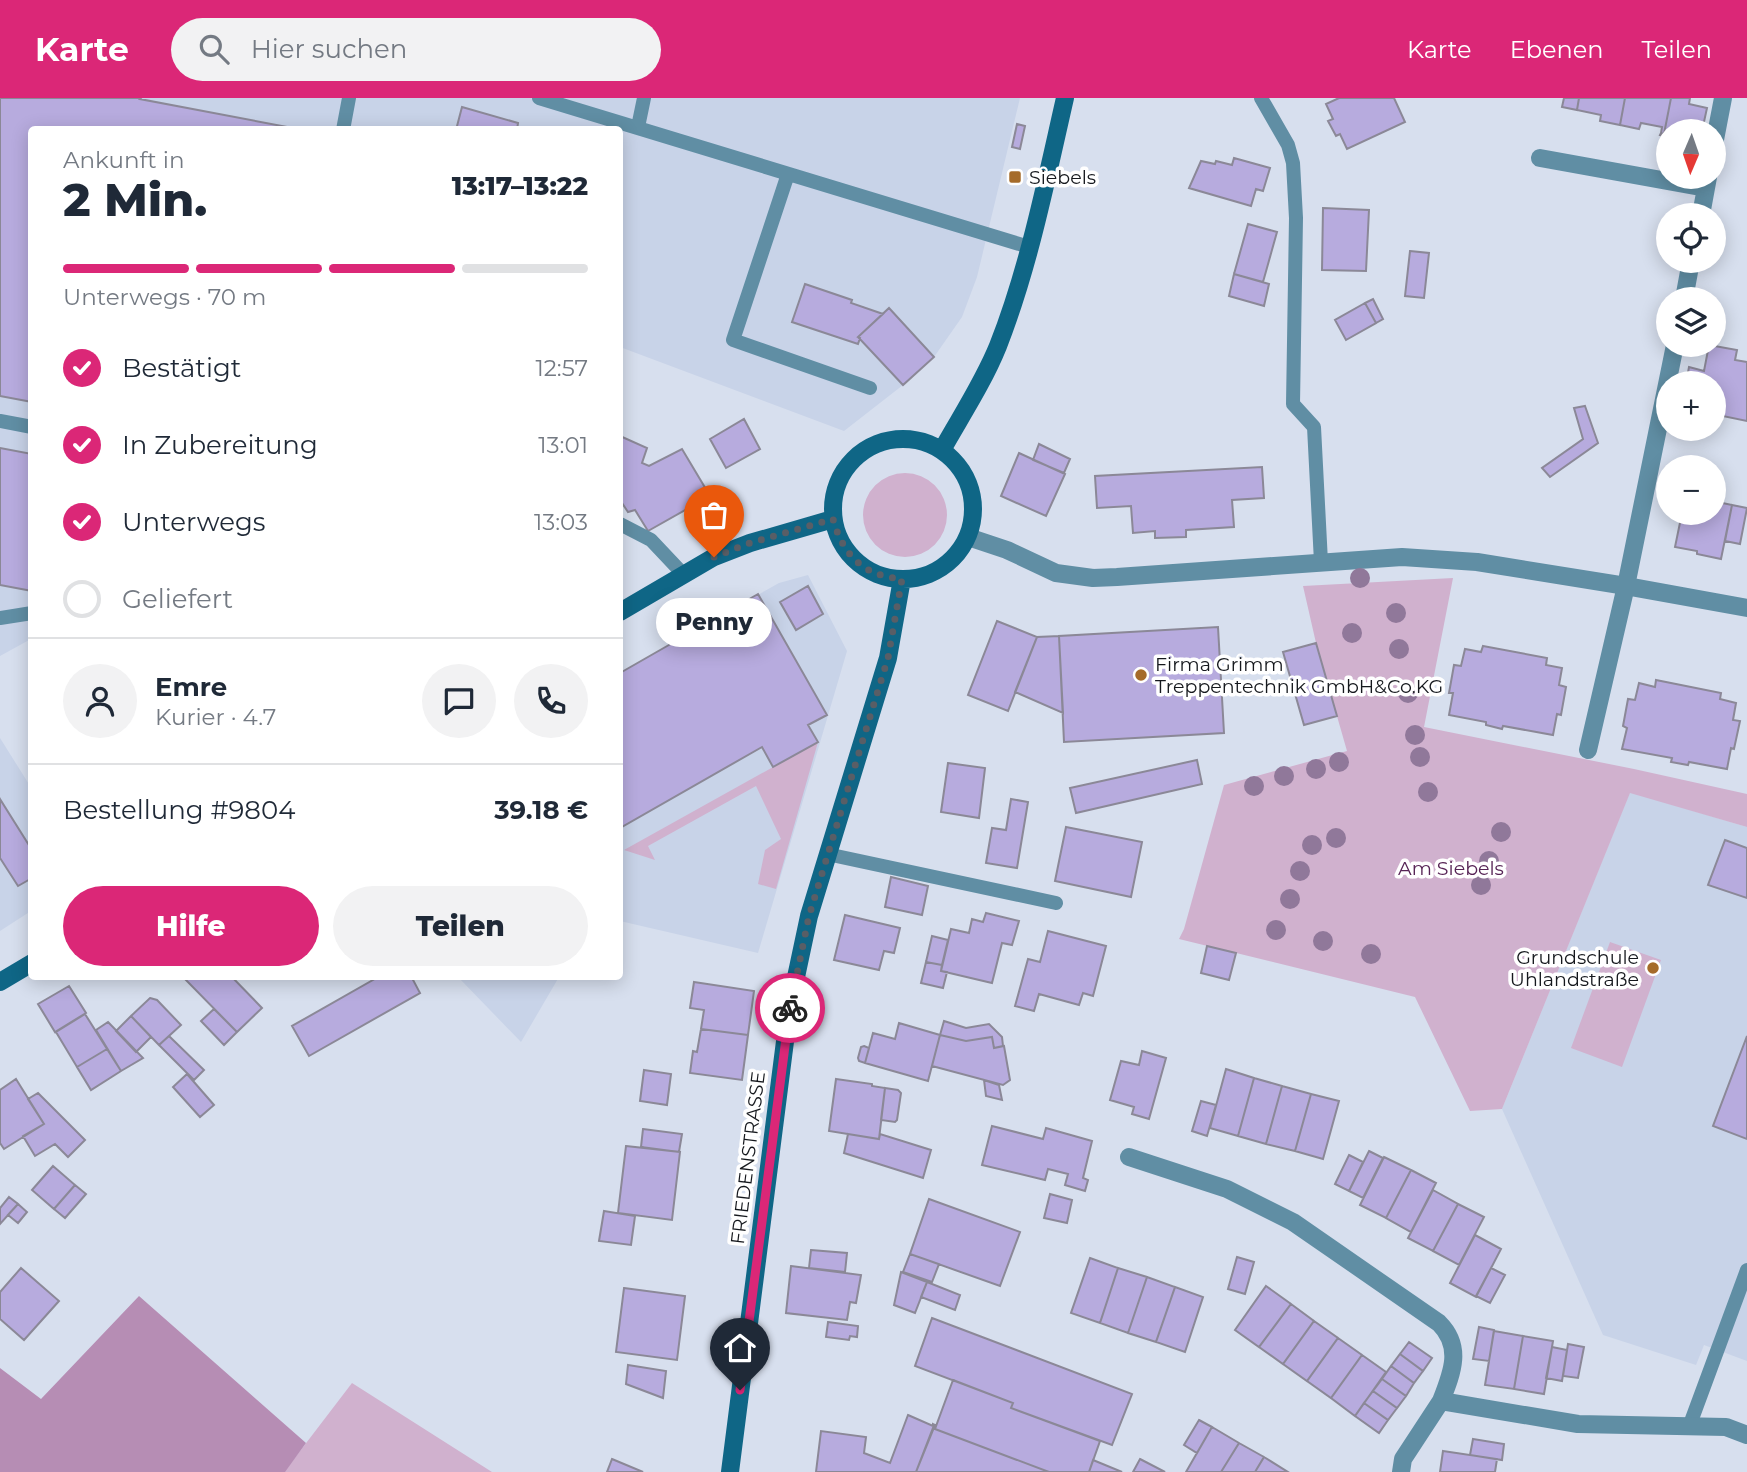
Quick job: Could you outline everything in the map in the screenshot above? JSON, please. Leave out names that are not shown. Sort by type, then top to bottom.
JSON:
[{"type":"main road","points":[[942,450],[979,386],[997,348],[1029,247],[1065,98]]},
{"type":"main road","points":[[897,439],[919,440],[942,450],[959,467],[970,489],[972,500],[973,514],[968,537],[960,551],[928,574],[915,578],[889,578],[856,561],[841,542],[833,519],[833,496],[841,475],[855,456],[874,444],[897,439]]},
{"type":"main road","points":[[623,610],[714,557],[750,543],[833,519]]},
{"type":"main road","name":"FRIEDENSTRASSE","points":[[730,1472],[789,1010],[809,916],[888,658],[902,579]]},
{"type":"main road","points":[[0,982],[28,964]]},
{"type":"street","points":[[1719,119],[1723,98]]},
{"type":"street","points":[[1540,158],[1656,175]]},
{"type":"street","points":[[1588,750],[1626,586],[1673,357]]},
{"type":"street","points":[[968,537],[1056,573],[1084,577],[1117,577],[1402,556],[1477,562],[1747,608]]},
{"type":"street","points":[[1129,1157],[1227,1188],[1293,1222],[1438,1322],[1447,1331],[1454,1357],[1449,1378],[1441,1401],[1403,1459],[1401,1472]]},
{"type":"street","points":[[1441,1401],[1578,1424],[1726,1427],[1747,1435]]},
{"type":"lane","points":[[343,126],[349,98]]},
{"type":"lane","points":[[540,98],[1029,247]]},
{"type":"lane","points":[[638,127],[645,98]]},
{"type":"lane","points":[[1261,98],[1288,145],[1293,163],[1296,218],[1293,404],[1314,427],[1321,562]]},
{"type":"lane","points":[[789,174],[733,340],[870,388]]},
{"type":"lane","points":[[0,422],[28,427]]},
{"type":"lane","points":[[623,526],[651,540],[684,575]]},
{"type":"lane","points":[[0,618],[28,614]]},
{"type":"lane","points":[[827,854],[1056,903]]},
{"type":"lane","points":[[1689,1427],[1747,1270]]},
{"type":"shaded area","points":[[0,98],[1020,98],[977,277],[962,317],[934,357],[844,431],[623,348],[623,126],[28,126],[28,641],[0,656]]},
{"type":"shaded area","points":[[808,575],[847,651],[758,953],[623,922],[623,671],[779,583]]},
{"type":"shaded area","points":[[0,738],[28,783],[28,913],[0,931]]},
{"type":"shaded area","name":"Grundschule Uhlandstraße","points":[[1630,792],[1747,827],[1747,1361],[1704,1345],[1696,1365],[1603,1335],[1502,1109]]},
{"type":"shaded area","points":[[461,980],[557,980],[521,1042]]},
{"type":"shaded area","points":[[139,1296],[306,1443],[285,1472],[0,1472],[0,1368],[41,1399]]},
{"type":"green space","points":[[897,473],[913,473],[929,480],[940,491],[947,507],[944,531],[935,545],[913,557],[897,557],[881,550],[870,539],[863,523],[863,507],[870,491],[881,480]]},
{"type":"green space","name":"Am Siebels","points":[[1453,578],[1424,727],[1747,794],[1747,827],[1630,793],[1502,1109],[1470,1111],[1415,997],[1179,939],[1224,785],[1347,751],[1316,643],[1303,586]]},
{"type":"green space","points":[[818,742],[776,889],[758,884],[765,850],[781,839],[756,786],[648,846],[655,860],[624,850]]},
{"type":"green space","points":[[1610,942],[1661,960],[1622,1067],[1571,1048]]},
{"type":"green space","points":[[352,1383],[492,1472],[284,1472]]},
{"type":"building","points":[[0,98],[141,98],[282,126],[28,126],[28,401],[0,396]]},
{"type":"building","points":[[1339,98],[1394,98],[1405,122],[1347,149],[1340,134],[1336,136],[1328,121],[1333,119],[1326,104]]},
{"type":"building","points":[[1564,98],[1579,98],[1577,110],[1562,107]]},
{"type":"building","points":[[1579,98],[1625,98],[1620,125],[1600,121],[1601,115],[1577,110]]},
{"type":"building","points":[[1625,98],[1671,98],[1667,119],[1656,119],[1656,126],[1641,123],[1639,129],[1620,125]]},
{"type":"building","points":[[1671,98],[1690,98],[1689,104],[1707,108],[1705,119],[1667,119]]},
{"type":"building","points":[[462,107],[518,123],[518,126],[457,126]]},
{"type":"building","points":[[1017,124],[1025,126],[1020,149],[1012,147]]},
{"type":"building","points":[[1234,158],[1270,168],[1263,191],[1256,189],[1251,206],[1189,188],[1201,161],[1232,165]]},
{"type":"building","points":[[1323,208],[1369,210],[1366,271],[1322,270]]},
{"type":"building","points":[[1248,224],[1277,232],[1263,282],[1234,274]]},
{"type":"building","points":[[1410,251],[1429,253],[1424,298],[1405,296]]},
{"type":"building","points":[[1234,274],[1269,284],[1264,306],[1229,296]]},
{"type":"building","points":[[805,284],[883,314],[858,337],[858,344],[792,322]]},
{"type":"building","points":[[1373,299],[1383,319],[1376,323],[1365,303]]},
{"type":"building","points":[[1365,303],[1376,323],[1346,340],[1335,320]]},
{"type":"building","points":[[889,308],[934,357],[903,385],[858,337]]},
{"type":"building","points":[[1726,348],[1737,350],[1735,360],[1747,362],[1747,421],[1726,417],[1726,371],[1704,371],[1707,357],[1726,357]]},
{"type":"building","points":[[1689,367],[1704,371],[1688,371]]},
{"type":"building","points":[[1585,406],[1598,443],[1550,477],[1542,468],[1583,439],[1574,408]]},
{"type":"building","points":[[744,419],[760,449],[726,468],[710,439]]},
{"type":"building","points":[[623,437],[647,448],[642,463],[649,466],[682,449],[710,496],[648,531],[635,510],[628,512],[623,504]]},
{"type":"building","points":[[1039,444],[1070,459],[1064,473],[1033,460]]},
{"type":"building","points":[[0,448],[28,453],[28,590],[0,585]]},
{"type":"building","points":[[1019,453],[1065,474],[1046,516],[1001,496]]},
{"type":"building","points":[[1262,467],[1264,498],[1232,500],[1234,527],[1186,530],[1186,537],[1155,538],[1155,531],[1133,533],[1131,506],[1097,508],[1095,476]]},
{"type":"building","points":[[1726,504],[1732,505],[1721,559],[1675,547],[1680,525],[1726,525]]},
{"type":"building","points":[[1732,505],[1747,508],[1740,544],[1725,541]]},
{"type":"building","points":[[808,586],[823,614],[796,630],[780,602]]},
{"type":"building","points":[[758,594],[827,715],[808,725],[818,742],[773,767],[762,747],[623,826],[623,671]]},
{"type":"building","points":[[997,621],[1037,637],[1008,711],[968,695]]},
{"type":"building","name":"Firma Grimm Treppentechnik GmbH&Co.KG","points":[[1218,627],[1224,733],[1064,742],[1059,636]]},
{"type":"building","points":[[1059,636],[1063,713],[1015,692],[1037,637]]},
{"type":"building","points":[[1316,643],[1337,716],[1304,725],[1283,652]]},
{"type":"building","points":[[1483,646],[1547,658],[1546,665],[1562,668],[1559,685],[1566,687],[1561,715],[1557,714],[1553,735],[1503,726],[1502,729],[1486,725],[1486,722],[1449,715],[1453,693],[1449,693],[1454,665],[1461,666],[1465,649],[1481,652]]},
{"type":"building","points":[[1656,680],[1721,693],[1720,699],[1736,703],[1733,720],[1740,721],[1727,769],[1689,762],[1688,765],[1671,762],[1672,758],[1622,749],[1627,728],[1623,726],[1628,699],[1635,700],[1639,683],[1655,687]]},
{"type":"building","points":[[1197,760],[1202,784],[1076,813],[1070,788]]},
{"type":"building","points":[[948,763],[985,768],[979,818],[941,812]]},
{"type":"building","points":[[0,799],[28,844],[28,880],[18,886],[0,858]]},
{"type":"building","points":[[1011,799],[1028,802],[1017,868],[986,863],[992,828],[1006,830]]},
{"type":"building","points":[[1066,827],[1142,842],[1131,897],[1055,881]]},
{"type":"building","points":[[1725,840],[1747,848],[1747,898],[1708,885]]},
{"type":"building","points":[[891,877],[928,886],[922,915],[885,907]]},
{"type":"building","points":[[986,913],[1019,921],[1012,945],[1002,943],[992,983],[941,971],[951,929],[969,933],[972,919],[983,922]]},
{"type":"building","points":[[845,915],[900,928],[894,953],[884,951],[879,970],[834,960]]},
{"type":"building","points":[[1048,931],[1106,946],[1093,996],[1083,993],[1079,1005],[1039,994],[1034,1011],[1015,1006],[1028,959],[1040,962]]},
{"type":"building","points":[[932,936],[948,940],[942,965],[926,962]]},
{"type":"building","points":[[1207,946],[1236,953],[1229,980],[1201,973]]},
{"type":"building","points":[[926,962],[942,965],[941,971],[947,972],[943,988],[921,983]]},
{"type":"building","points":[[186,980],[235,980],[262,1008],[237,1032]]},
{"type":"building","points":[[373,980],[413,980],[420,993],[309,1056],[292,1026]]},
{"type":"building","points":[[694,982],[754,991],[748,1035],[701,1029],[704,1010],[690,1008]]},
{"type":"building","points":[[69,986],[86,1013],[55,1032],[38,1004]]},
{"type":"building","points":[[150,998],[157,1000],[181,1025],[159,1045],[131,1016]]},
{"type":"building","points":[[214,1009],[237,1032],[224,1045],[201,1021]]},
{"type":"building","points":[[85,1014],[107,1049],[77,1067],[56,1032]]},
{"type":"building","points":[[131,1016],[151,1037],[136,1052],[116,1031]]},
{"type":"building","points":[[944,1021],[966,1028],[989,1024],[1002,1037],[1003,1046],[994,1048],[992,1037],[966,1041],[940,1035]]},
{"type":"building","points":[[108,1022],[143,1058],[121,1071],[96,1030]]},
{"type":"building","points":[[899,1023],[940,1035],[928,1081],[865,1063],[873,1033],[895,1039]]},
{"type":"building","points":[[701,1029],[748,1035],[742,1080],[690,1073],[693,1051],[697,1052]]},
{"type":"building","points":[[940,1035],[966,1041],[992,1037],[994,1048],[1004,1046],[1010,1080],[1003,1085],[932,1066]]},
{"type":"building","points":[[169,1036],[204,1070],[194,1080],[159,1045]]},
{"type":"building","points":[[1747,1036],[1747,1139],[1713,1126]]},
{"type":"building","points":[[861,1047],[869,1048],[865,1063],[858,1058]]},
{"type":"building","points":[[107,1049],[121,1071],[91,1090],[77,1067]]},
{"type":"building","points":[[1142,1051],[1166,1058],[1149,1119],[1132,1114],[1134,1107],[1110,1100],[1121,1061],[1139,1065]]},
{"type":"building","points":[[1226,1069],[1254,1078],[1238,1136],[1210,1128]]},
{"type":"building","points":[[644,1070],[671,1074],[667,1105],[640,1101]]},
{"type":"building","points":[[187,1074],[214,1105],[200,1117],[173,1087]]},
{"type":"building","points":[[1254,1078],[1282,1086],[1266,1144],[1238,1136]]},
{"type":"building","points":[[16,1079],[44,1124],[4,1149],[0,1143],[0,1090]]},
{"type":"building","points":[[836,1079],[885,1088],[879,1139],[829,1131]]},
{"type":"building","points":[[984,1080],[999,1085],[1002,1100],[986,1096]]},
{"type":"building","points":[[1282,1086],[1311,1094],[1295,1151],[1266,1144]]},
{"type":"building","points":[[885,1088],[901,1093],[895,1122],[881,1120]]},
{"type":"building","points":[[38,1093],[85,1140],[68,1157],[55,1144],[35,1156],[23,1136],[44,1124],[28,1099]]},
{"type":"building","points":[[1311,1094],[1339,1101],[1323,1159],[1295,1151]]},
{"type":"building","points":[[1201,1101],[1216,1105],[1207,1136],[1192,1131]]},
{"type":"building","points":[[992,1126],[1043,1139],[1046,1128],[1092,1141],[1083,1178],[1088,1180],[1085,1191],[1065,1185],[1068,1174],[1048,1169],[1045,1180],[982,1165]]},
{"type":"building","points":[[643,1129],[682,1134],[679,1152],[641,1147]]},
{"type":"building","points":[[848,1134],[879,1139],[880,1134],[931,1150],[923,1178],[844,1153]]},
{"type":"building","points":[[626,1146],[680,1152],[672,1220],[618,1213]]},
{"type":"building","points":[[1369,1151],[1383,1158],[1363,1198],[1349,1191]]},
{"type":"building","points":[[1349,1155],[1363,1162],[1349,1191],[1335,1184]]},
{"type":"building","points":[[1384,1157],[1411,1170],[1386,1218],[1360,1205]]},
{"type":"building","points":[[53,1166],[75,1185],[54,1209],[32,1190]]},
{"type":"building","points":[[1411,1170],[1436,1183],[1411,1232],[1386,1218]]},
{"type":"building","points":[[75,1185],[86,1194],[65,1218],[54,1209]]},
{"type":"building","points":[[1433,1190],[1458,1204],[1433,1251],[1408,1238]]},
{"type":"building","points":[[1050,1194],[1072,1200],[1067,1223],[1044,1218]]},
{"type":"building","points":[[9,1197],[18,1204],[0,1224],[0,1208]]},
{"type":"building","points":[[929,1199],[1020,1232],[1000,1286],[910,1254]]},
{"type":"building","points":[[18,1204],[27,1212],[18,1223],[8,1215]]},
{"type":"building","points":[[1458,1204],[1484,1217],[1459,1265],[1433,1251]]},
{"type":"building","points":[[604,1211],[635,1216],[631,1245],[599,1241]]},
{"type":"building","points":[[1475,1235],[1501,1249],[1476,1297],[1450,1283]]},
{"type":"building","points":[[811,1250],[847,1253],[845,1272],[809,1268]]},
{"type":"building","points":[[910,1254],[939,1264],[932,1282],[903,1272]]},
{"type":"building","points":[[1237,1257],[1254,1262],[1245,1294],[1228,1289]]},
{"type":"building","points":[[1090,1258],[1118,1268],[1100,1323],[1071,1313]]},
{"type":"building","points":[[791,1266],[861,1275],[856,1303],[850,1302],[847,1320],[786,1313]]},
{"type":"building","points":[[21,1268],[59,1301],[24,1340],[0,1319],[0,1292]]},
{"type":"building","points":[[1118,1268],[1147,1277],[1128,1333],[1100,1323]]},
{"type":"building","points":[[1491,1268],[1505,1275],[1490,1303],[1476,1296]]},
{"type":"building","points":[[901,1272],[927,1282],[915,1313],[894,1305]]},
{"type":"building","points":[[1147,1277],[1175,1287],[1156,1342],[1128,1333]]},
{"type":"building","points":[[927,1282],[960,1295],[955,1310],[921,1297]]},
{"type":"building","points":[[1266,1286],[1291,1304],[1259,1347],[1235,1330]]},
{"type":"building","points":[[1175,1287],[1203,1297],[1185,1352],[1156,1342]]},
{"type":"building","points":[[624,1288],[685,1296],[677,1360],[616,1352]]},
{"type":"building","points":[[1291,1304],[1314,1321],[1283,1364],[1259,1347]]},
{"type":"building","points":[[932,1318],[1132,1394],[1112,1445],[1011,1408],[1013,1403],[915,1366]]},
{"type":"building","points":[[1314,1321],[1338,1338],[1307,1381],[1283,1364]]},
{"type":"building","points":[[828,1322],[858,1326],[857,1337],[850,1336],[849,1340],[826,1337]]},
{"type":"building","points":[[1479,1327],[1494,1330],[1489,1361],[1473,1359]]},
{"type":"building","points":[[1494,1331],[1523,1336],[1514,1389],[1485,1385]]},
{"type":"building","points":[[1523,1336],[1553,1341],[1544,1394],[1514,1389]]},
{"type":"building","points":[[1338,1338],[1362,1355],[1331,1398],[1307,1381]]},
{"type":"building","points":[[1409,1342],[1432,1358],[1423,1371],[1400,1354]]},
{"type":"building","points":[[1568,1344],[1584,1347],[1578,1378],[1563,1376]]},
{"type":"building","points":[[1552,1347],[1567,1350],[1562,1381],[1546,1378]]},
{"type":"building","points":[[1400,1354],[1423,1371],[1414,1383],[1391,1366]]},
{"type":"building","points":[[1362,1355],[1386,1372],[1355,1416],[1331,1398]]},
{"type":"building","points":[[628,1365],[666,1371],[663,1398],[626,1384]]},
{"type":"building","points":[[1391,1366],[1414,1383],[1406,1396],[1382,1379]]},
{"type":"building","points":[[1382,1379],[1406,1396],[1397,1408],[1373,1391]]},
{"type":"building","points":[[953,1380],[1013,1403],[1011,1408],[1100,1441],[1089,1472],[1049,1472],[935,1429]]},
{"type":"building","points":[[1373,1391],[1397,1408],[1388,1420],[1364,1403]]},
{"type":"building","points":[[1364,1403],[1388,1420],[1379,1433],[1355,1416]]},
{"type":"building","points":[[908,1415],[935,1425],[916,1472],[816,1472],[821,1431],[866,1437],[864,1453],[890,1463]]},
{"type":"building","points":[[1199,1420],[1212,1427],[1197,1453],[1184,1445]]},
{"type":"building","points":[[1212,1427],[1239,1443],[1221,1472],[1186,1472]]},
{"type":"building","points":[[933,1428],[935,1429],[1049,1472],[916,1472]]},
{"type":"building","points":[[1473,1439],[1504,1444],[1502,1460],[1470,1455]]},
{"type":"building","points":[[1239,1443],[1264,1457],[1255,1472],[1221,1472]]},
{"type":"building","points":[[1443,1451],[1497,1459],[1495,1472],[1440,1472]]},
{"type":"building","points":[[1264,1457],[1288,1472],[1255,1472]]},
{"type":"building","points":[[612,1459],[643,1472],[607,1472]]},
{"type":"building","points":[[1140,1459],[1165,1472],[1133,1472]]},
{"type":"building","points":[[1093,1460],[1122,1472],[1089,1472]]},
{"type":"way so far","points":[[714,557],[750,543],[833,519],[841,542],[856,561],[878,574],[902,579],[888,658],[809,916],[790,1008]]},
{"type":"place","name":"Siebels","points":[[1015,177]]},
{"type":"place","name":"Penny","points":[[714,557]]},
{"type":"place","name":"Firma Grimm Treppentechnik GmbH&Co.KG","points":[[1141,675]]},
{"type":"place","name":"Grundschule Uhlandstraße","points":[[1653,968]]},
{"type":"route","points":[[740,1390],[790,1008]]}]
